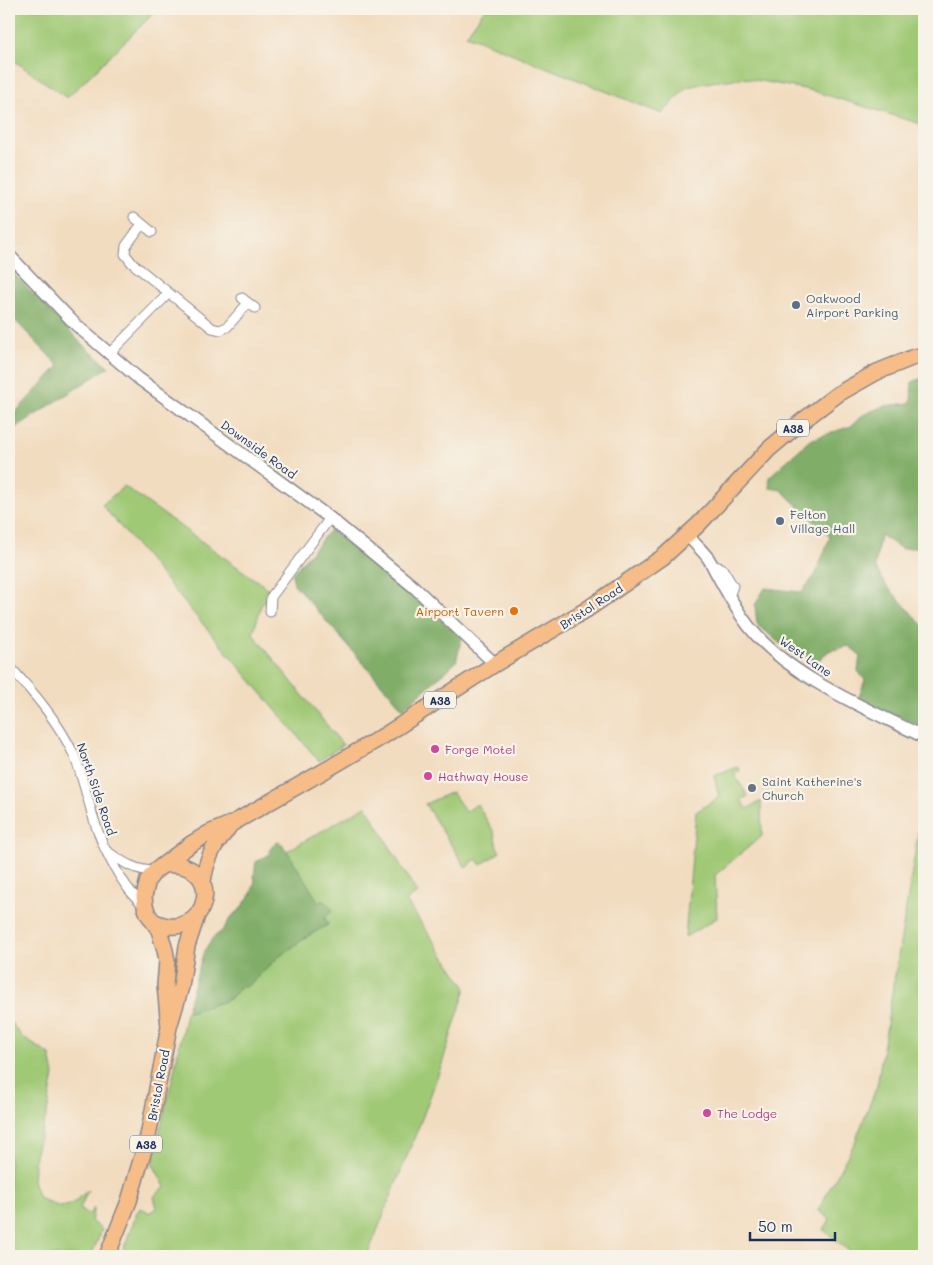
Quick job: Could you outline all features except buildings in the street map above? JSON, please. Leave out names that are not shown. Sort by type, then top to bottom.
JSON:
[{"type":"highway","name":"Bristol Road","points":[[160,868],[191,844],[209,833],[230,824],[298,787],[586,610],[651,566],[687,536],[768,449],[830,399],[877,372],[914,357],[924,356]]},
{"type":"highway","name":"Bristol Road","points":[[203,881],[204,871],[210,857],[230,824]]},
{"type":"highway","points":[[173,864],[183,866],[203,881],[204,899],[198,913],[190,921],[178,926],[162,925],[153,921],[148,914],[144,906],[145,889],[148,880],[160,868],[173,864]]},
{"type":"highway","name":"Bristol Road","points":[[107,1256],[129,1201],[148,1136],[169,1027],[181,987],[187,946],[198,913]]},
{"type":"highway","name":"Bristol Road","points":[[153,921],[162,938],[167,960],[165,985],[169,1027]]},
{"type":"street","points":[[134,217],[152,232]]},
{"type":"street","points":[[142,224],[130,238],[125,254],[132,263],[212,328],[220,330],[227,327],[248,303]]},
{"type":"street","name":"Downside Road","points":[[9,255],[76,326],[109,354],[138,378],[330,518],[414,587],[496,664]]},
{"type":"street","points":[[109,354],[169,293]]},
{"type":"street","points":[[270,612],[271,597],[330,518]]},
{"type":"street","name":"West Lane","points":[[687,536],[701,549],[735,607],[752,630],[775,653],[794,667],[852,701],[924,737]]},
{"type":"street","name":"North Side Road","points":[[9,666],[41,702],[64,736],[80,773],[98,831],[106,850],[130,892],[144,906]]},
{"type":"street","name":"North Side Road","points":[[106,850],[131,867],[144,870],[160,868]]},
{"type":"green space","points":[[9,9],[158,9],[67,98],[9,57]]},
{"type":"green space","points":[[485,9],[924,9],[924,125],[810,90],[744,78],[687,87],[662,114],[466,35]]},
{"type":"green space","points":[[9,269],[82,344],[109,367],[9,432],[9,419],[59,366],[9,314]]},
{"type":"green space","points":[[924,377],[924,546],[902,549],[880,535],[875,567],[886,585],[924,627],[924,727],[858,700],[865,680],[858,671],[860,655],[849,646],[829,651],[815,663],[801,650],[791,653],[757,624],[755,605],[765,588],[801,592],[815,576],[830,537],[781,490],[770,488],[769,477],[810,440],[851,426],[863,415],[883,406],[911,403],[912,382]]},
{"type":"green space","points":[[124,486],[271,591],[261,606],[253,634],[343,745],[319,761],[102,505]]},
{"type":"green space","points":[[330,530],[462,637],[456,662],[403,709],[294,584],[292,574]]},
{"type":"green space","points":[[738,767],[740,771],[734,774],[748,796],[741,800],[747,809],[761,801],[762,836],[715,875],[717,918],[685,937],[696,812],[719,797],[714,776]]},
{"type":"green space","points":[[452,792],[466,812],[477,804],[494,832],[500,852],[481,865],[476,859],[466,868],[425,804]]},
{"type":"green space","points":[[924,797],[924,1256],[855,1256],[824,1230],[830,1219],[818,1210],[855,1142],[877,1086]]},
{"type":"green space","points":[[366,806],[417,893],[406,901],[466,988],[423,1116],[367,1256],[121,1256],[137,1212],[140,1208],[150,1213],[157,1208],[154,1197],[165,1187],[152,1162],[186,1013],[229,999],[241,986],[250,984],[280,956],[309,935],[328,925],[325,918],[327,914],[287,851]]},
{"type":"green space","points":[[278,842],[287,851],[319,903],[325,901],[332,909],[325,918],[328,925],[309,935],[280,956],[250,984],[244,987],[241,986],[234,995],[225,1001],[186,1013],[207,946],[222,931],[233,915],[239,911],[252,892],[256,862],[270,854],[274,844]]},
{"type":"green space","points":[[9,1020],[22,1037],[50,1055],[54,1075],[47,1113],[35,1155],[33,1181],[39,1198],[60,1207],[72,1204],[88,1190],[80,1208],[88,1215],[94,1208],[91,1221],[102,1230],[91,1256],[9,1256]]},
{"type":"place","name":"Oakwood Airport Parking","points":[[796,305]]},
{"type":"place","name":"Felton Village Hall","points":[[780,521]]},
{"type":"place","name":"Airport Tavern","points":[[514,611]]},
{"type":"place","name":"Forge Motel","points":[[435,749]]},
{"type":"place","name":"Hathway House","points":[[428,776]]},
{"type":"place","name":"Saint Katherine's Church","points":[[752,788]]},
{"type":"place","name":"The Lodge","points":[[707,1113]]}]
